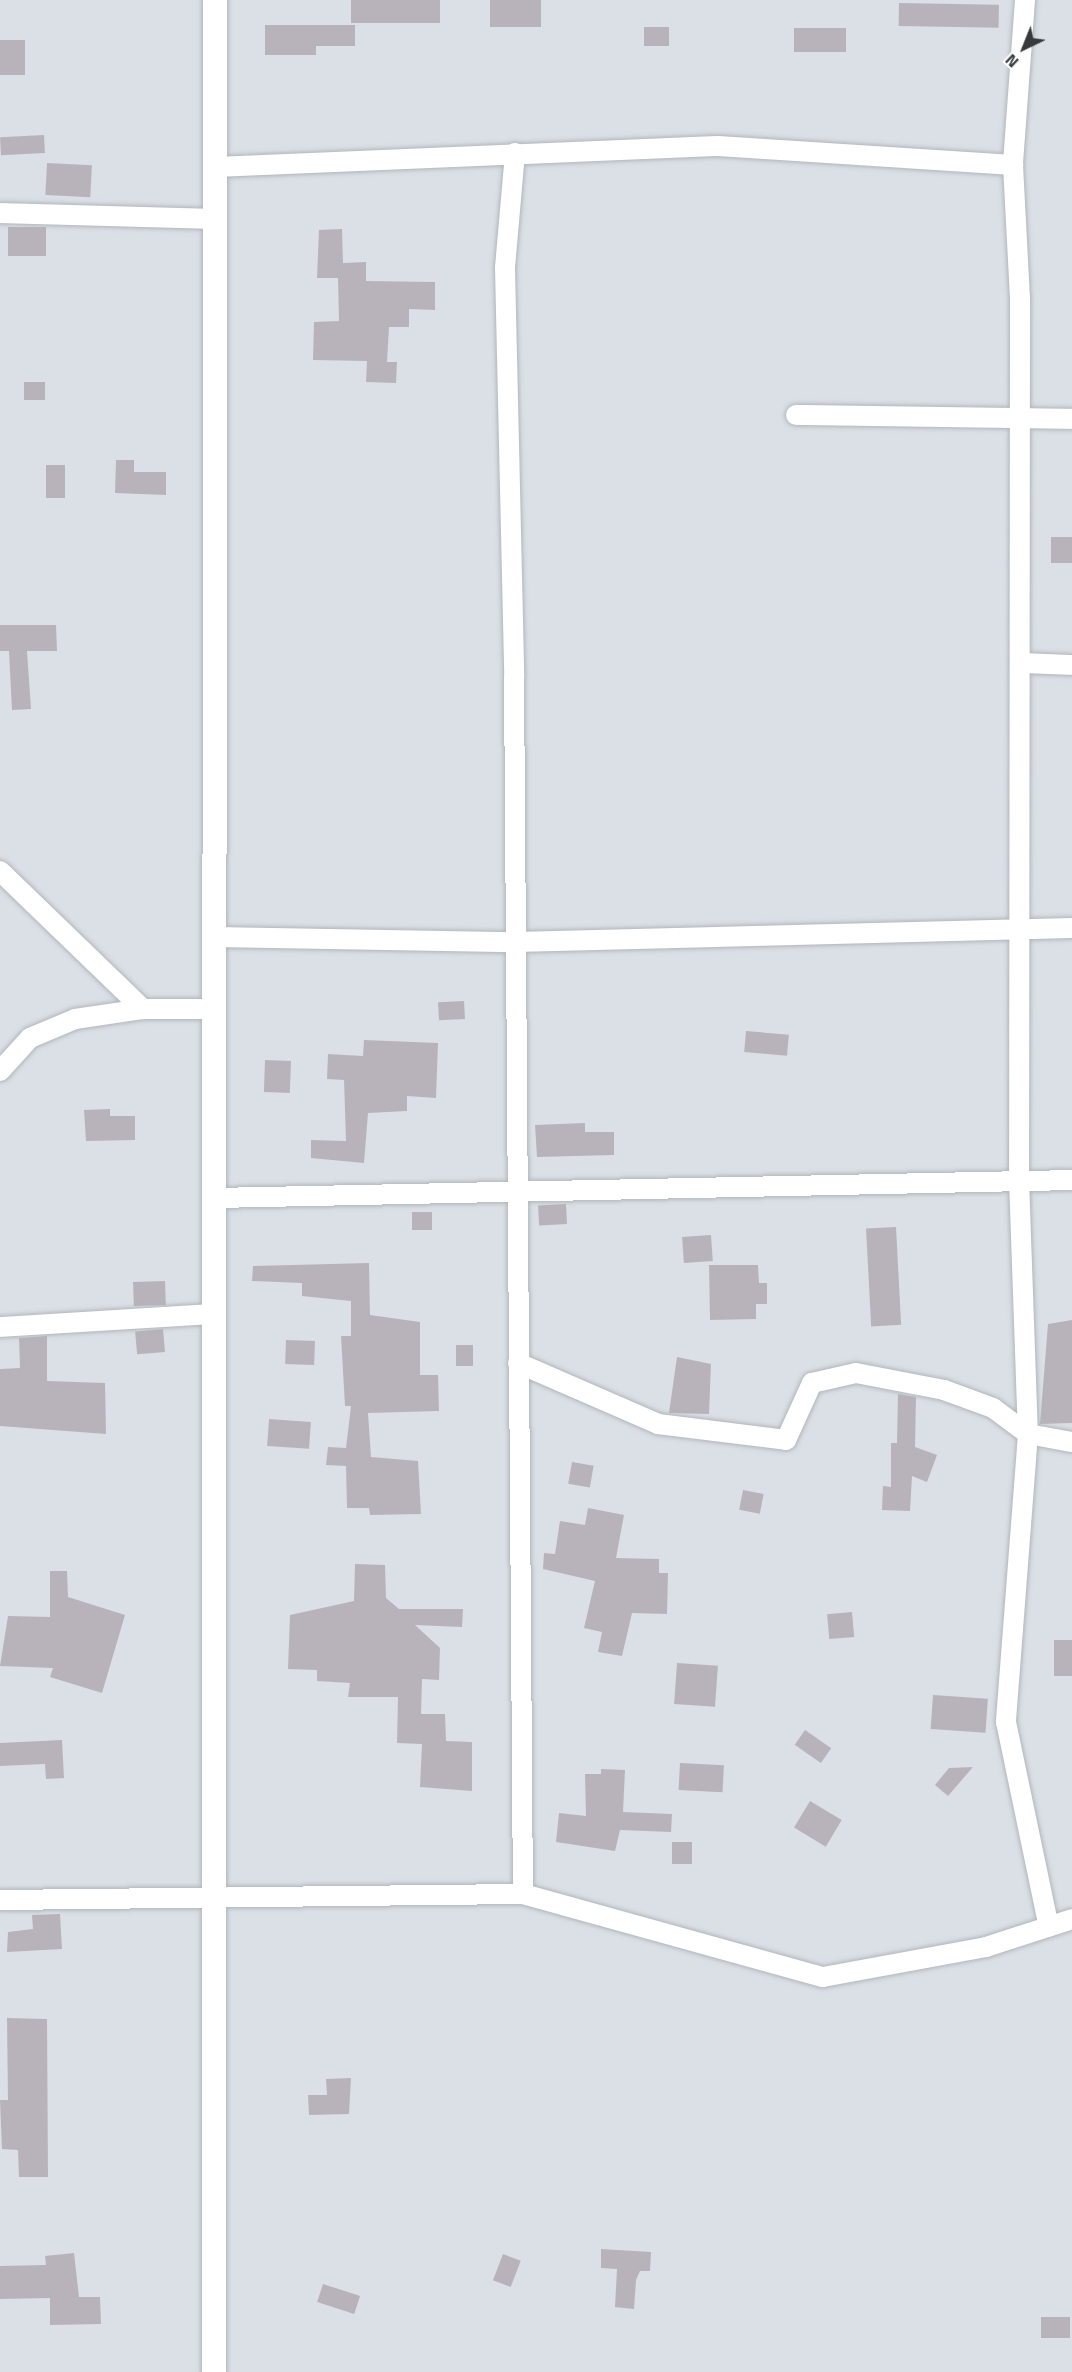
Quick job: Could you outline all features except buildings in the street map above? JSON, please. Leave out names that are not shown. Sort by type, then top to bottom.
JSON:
[{"type":"street","points":[[214,2372],[215,0]]},
{"type":"street","points":[[1025,0],[1013,165],[1020,420],[1019,1179],[1028,1434],[1006,1722],[1049,1927]]},
{"type":"street","points":[[215,167],[718,146],[1013,165]]},
{"type":"street","points":[[514,153],[505,268],[520,1195],[518,1363],[523,1894]]},
{"type":"street","points":[[0,213],[215,219]]},
{"type":"street","points":[[796,415],[1072,419]]},
{"type":"street","points":[[1020,663],[1072,665]]},
{"type":"street","points":[[0,871],[143,1009]]},
{"type":"street","points":[[215,938],[516,942],[1072,928]]},
{"type":"street","points":[[0,1071],[30,1038],[75,1019],[143,1009],[215,1009]]},
{"type":"street","points":[[215,1198],[520,1195],[1019,1179],[1072,1180]]},
{"type":"street","points":[[0,1327],[215,1314]]},
{"type":"street","points":[[518,1363],[658,1424],[786,1440],[812,1383],[856,1373],[944,1390],[993,1408],[1028,1434],[1072,1442]]},
{"type":"street","points":[[0,1900],[523,1894],[823,1977],[986,1947],[1072,1919]]}]
